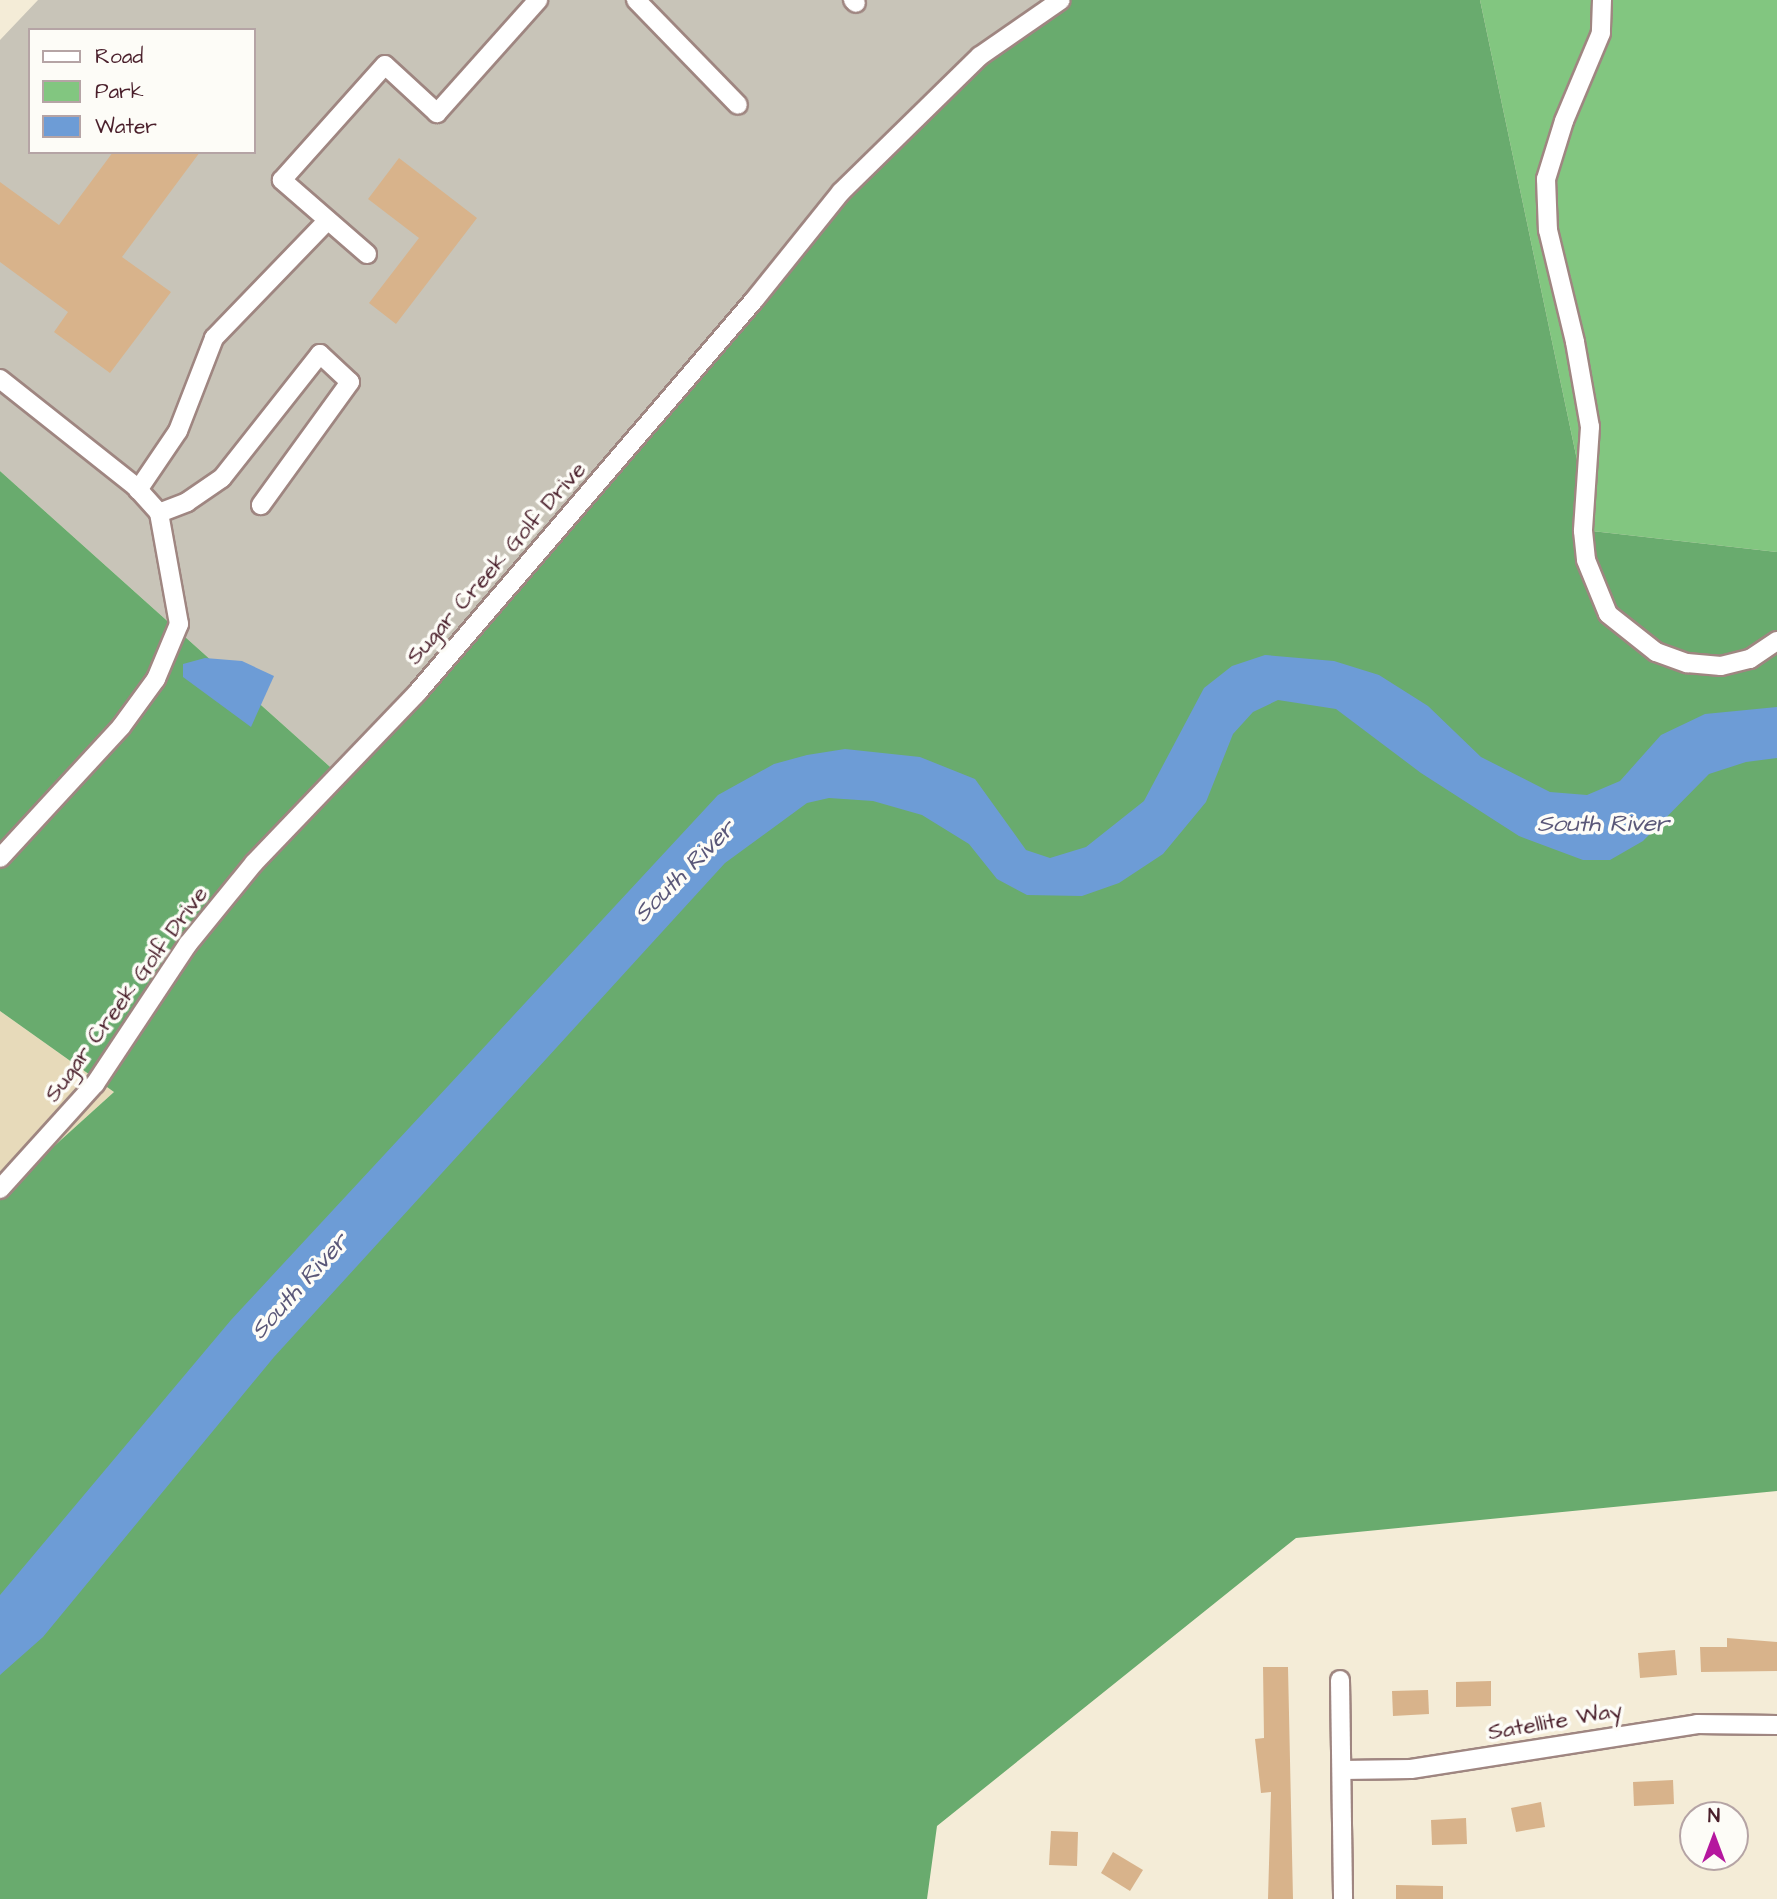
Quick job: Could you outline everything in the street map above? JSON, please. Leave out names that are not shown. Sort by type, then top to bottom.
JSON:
[{"type":"street","points":[[368,254],[282,180],[385,65],[437,113],[538,0]]},
{"type":"street","points":[[636,0],[738,105]]},
{"type":"street","name":"Sugar Creek Golf Drive","points":[[0,1189],[95,1084],[188,944],[254,863],[417,693],[755,299],[841,192],[980,56],[1061,0]]},
{"type":"street","points":[[1602,0],[1601,33],[1564,121],[1546,179],[1548,230],[1576,342],[1590,427],[1583,531],[1586,560],[1608,614],[1656,652],[1687,663],[1721,666],[1750,659],[1777,641]]},
{"type":"street","points":[[138,490],[178,431],[214,338],[327,221]]},
{"type":"street","points":[[159,513],[187,502],[222,478],[320,354],[350,382],[261,505]]},
{"type":"street","points":[[0,379],[138,490],[159,513],[179,624],[156,679],[121,727],[0,858]]},
{"type":"street","points":[[1340,1680],[1343,1899]]},
{"type":"street","name":"Satellite Way","points":[[1342,1770],[1411,1769],[1697,1724],[1777,1725]]},
{"type":"shaded area","points":[[38,0],[1062,0],[338,774],[0,471],[0,40]]},
{"type":"shaded area","points":[[0,1011],[114,1092],[0,1195]]},
{"type":"green space","points":[[1062,0],[1480,0],[1592,531],[1777,552],[1777,1491],[1296,1538],[937,1826],[927,1899],[0,1899],[0,1195],[114,1092],[0,1011],[0,471],[338,774],[866,164],[1025,25]]},
{"type":"green space","points":[[1480,0],[1777,0],[1777,552],[1592,531]]},
{"type":"water","name":"South River","points":[[1265,655],[1334,661],[1379,675],[1428,706],[1481,757],[1550,792],[1587,795],[1620,781],[1661,735],[1705,714],[1777,707],[1777,758],[1746,762],[1709,774],[1643,841],[1610,860],[1583,860],[1519,836],[1421,773],[1336,709],[1278,700],[1253,712],[1233,734],[1206,802],[1163,854],[1119,883],[1082,896],[1027,895],[997,879],[969,844],[922,815],[873,801],[829,798],[807,803],[725,863],[274,1357],[43,1637],[0,1675],[0,1595],[231,1320],[718,795],[774,764],[807,755],[845,749],[920,757],[975,779],[1026,850],[1050,858],[1086,847],[1144,801],[1204,688],[1232,666]]},
{"type":"water","points":[[205,658],[242,661],[274,676],[251,727],[183,677],[183,664]]},
{"type":"building","points":[[112,154],[199,154],[122,257],[171,292],[110,373],[54,332],[68,312],[0,262],[0,182],[59,225]]},
{"type":"building","points":[[399,158],[477,218],[396,324],[369,303],[419,238],[368,199]]},
{"type":"building","points":[[1727,1638],[1777,1642],[1777,1671],[1701,1672],[1700,1647],[1727,1647]]},
{"type":"building","points":[[1675,1650],[1677,1675],[1640,1678],[1638,1653]]},
{"type":"building","points":[[1263,1667],[1288,1667],[1293,1899],[1268,1899],[1271,1792],[1261,1793],[1255,1739],[1264,1738]]},
{"type":"building","points":[[1491,1681],[1491,1706],[1456,1707],[1456,1682]]},
{"type":"building","points":[[1428,1690],[1429,1714],[1393,1716],[1392,1691]]},
{"type":"building","points":[[1673,1780],[1674,1804],[1634,1806],[1633,1782]]},
{"type":"building","points":[[1541,1802],[1545,1827],[1516,1832],[1511,1808]]},
{"type":"building","points":[[1466,1818],[1467,1844],[1432,1845],[1431,1820]]},
{"type":"building","points":[[1051,1831],[1078,1832],[1077,1866],[1049,1865]]},
{"type":"building","points":[[1113,1852],[1143,1870],[1130,1891],[1101,1873]]},
{"type":"building","points":[[1396,1885],[1443,1886],[1443,1899],[1396,1899]]}]
